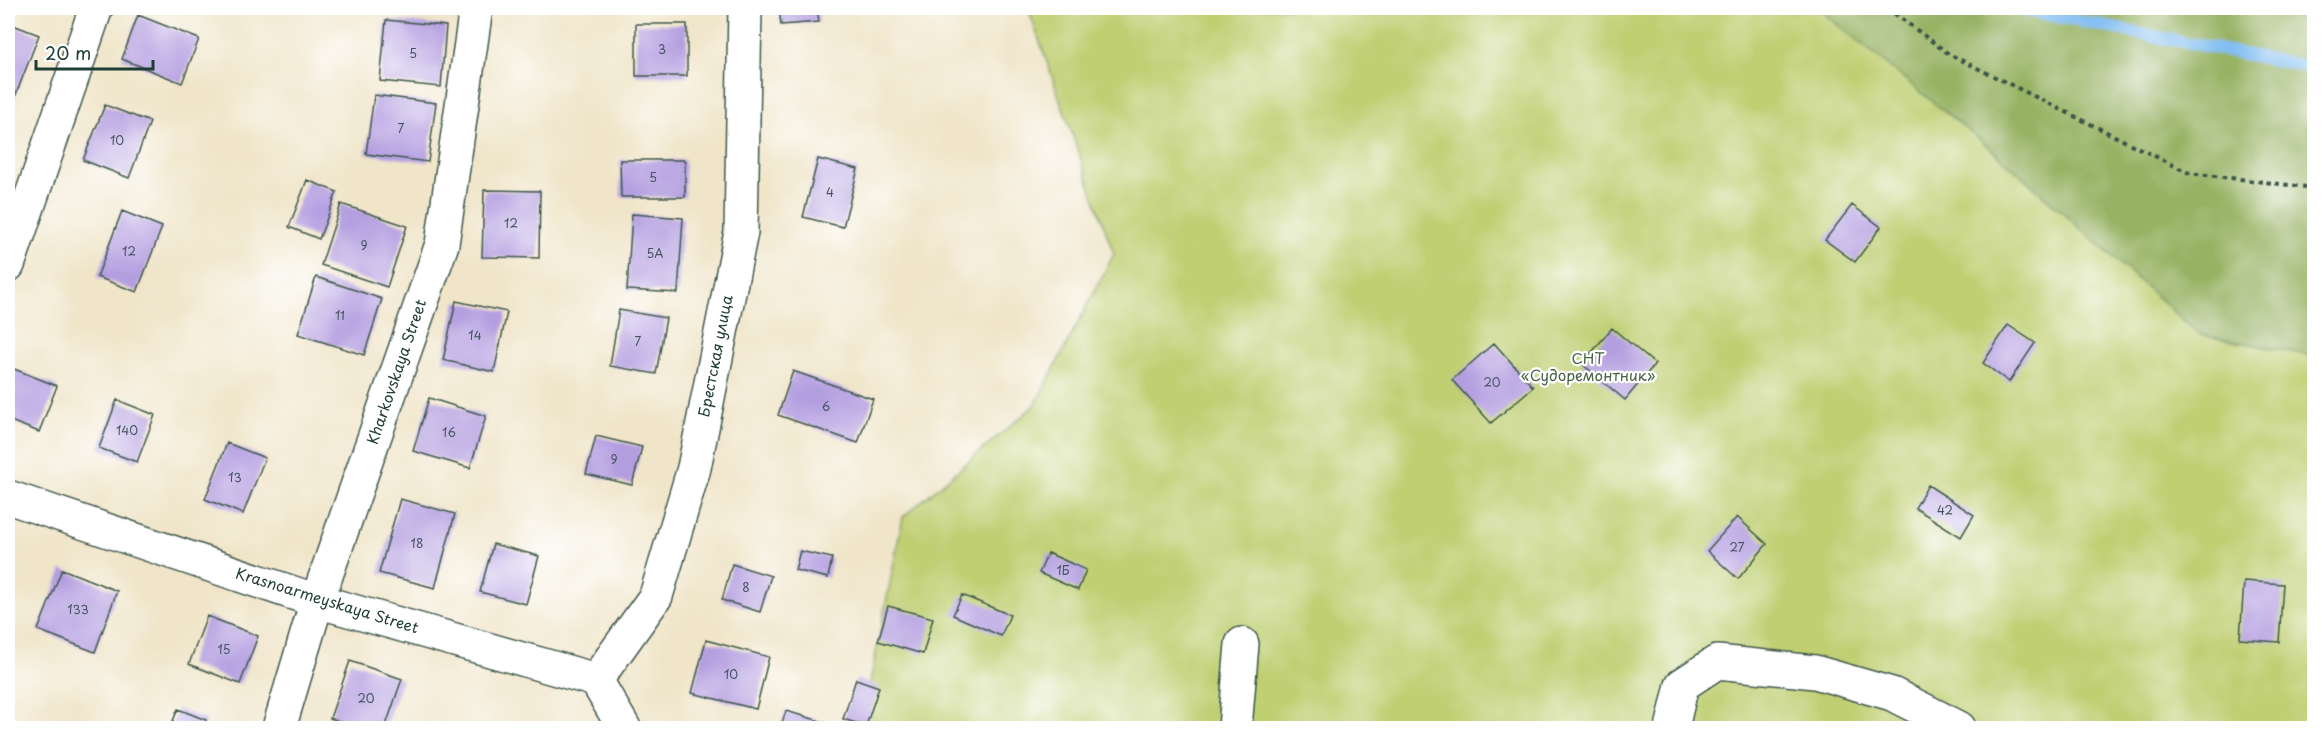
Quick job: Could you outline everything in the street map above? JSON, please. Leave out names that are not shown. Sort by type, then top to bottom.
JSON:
[{"type":"street","points":[[8,265],[96,8]]},
{"type":"street","name":"Kharkovskaya Street","points":[[279,729],[317,601],[442,244],[476,8]]},
{"type":"street","name":"Брестская улица","points":[[596,680],[656,596],[694,468],[741,232],[745,8]]},
{"type":"street","name":"Krasnoarmeyskaya Street","points":[[8,497],[317,601],[596,680]]},
{"type":"street","points":[[1235,729],[1242,644]]},
{"type":"street","points":[[1672,729],[1682,685],[1717,662],[1815,672],[1892,694],[1959,729]]},
{"type":"street","points":[[596,680],[624,729]]},
{"type":"path","points":[[1887,8],[1949,54],[2189,173],[2314,188]]},
{"type":"green space","name":"СНТ «Судоремонтник»","points":[[1028,8],[1817,8],[1996,153],[2200,335],[2314,356],[2314,728],[861,728],[903,517],[1035,405],[1114,254]]},
{"type":"green space","points":[[1817,8],[2314,8],[2314,356],[2200,335],[1996,153]]},
{"type":"building","points":[[779,8],[817,8],[819,22],[781,25]]},
{"type":"building","points":[[138,15],[199,39],[182,83],[122,59]]},
{"type":"building","points":[[386,20],[446,26],[441,87],[380,81]]},
{"type":"building","points":[[8,23],[39,35],[13,102],[8,100]]},
{"type":"building","points":[[636,24],[687,24],[687,76],[636,76]]},
{"type":"building","points":[[374,95],[436,103],[428,162],[366,154]]},
{"type":"building","points":[[105,105],[150,122],[129,178],[83,160]]},
{"type":"building","points":[[818,159],[858,169],[843,227],[803,217]]},
{"type":"building","points":[[620,160],[685,160],[685,197],[621,197]]},
{"type":"building","points":[[307,180],[337,192],[319,239],[289,227]]},
{"type":"building","points":[[484,190],[540,191],[539,258],[482,257]]},
{"type":"building","points":[[341,204],[407,226],[387,287],[321,265]]},
{"type":"building","points":[[1852,205],[1881,227],[1855,262],[1825,240]]},
{"type":"building","points":[[122,211],[162,227],[137,292],[97,277]]},
{"type":"building","points":[[632,214],[683,218],[678,293],[627,290]]},
{"type":"building","points":[[316,277],[382,299],[364,355],[298,334]]},
{"type":"building","points":[[456,301],[507,312],[494,372],[443,360]]},
{"type":"building","points":[[619,310],[666,318],[656,374],[610,366]]},
{"type":"building","points":[[2008,325],[2035,343],[2009,382],[1983,363]]},
{"type":"building","points":[[1612,328],[1655,364],[1625,400],[1582,364]]},
{"type":"building","points":[[1494,343],[1533,387],[1491,423],[1452,380]]},
{"type":"building","points":[[9,367],[57,386],[39,432],[8,420]]},
{"type":"building","points":[[793,371],[873,399],[858,443],[778,415]]},
{"type":"building","points":[[429,398],[486,416],[470,468],[413,451]]},
{"type":"building","points":[[117,400],[155,415],[137,462],[99,448]]},
{"type":"building","points":[[596,436],[642,447],[632,485],[586,474]]},
{"type":"building","points":[[227,443],[265,458],[243,514],[205,499]]},
{"type":"building","points":[[1928,485],[1974,515],[1961,537],[1915,508]]},
{"type":"building","points":[[400,499],[455,514],[435,588],[379,573]]},
{"type":"building","points":[[1737,517],[1767,544],[1738,579],[1707,551]]},
{"type":"building","points":[[493,544],[539,556],[526,604],[480,592]]},
{"type":"building","points":[[800,551],[832,558],[828,578],[795,570]]},
{"type":"building","points":[[1048,553],[1086,570],[1078,590],[1039,573]]},
{"type":"building","points":[[732,564],[771,576],[760,612],[722,600]]},
{"type":"building","points":[[62,569],[117,591],[95,652],[38,630]]},
{"type":"building","points":[[2244,581],[2283,584],[2279,642],[2240,639]]},
{"type":"building","points":[[962,595],[1010,615],[1001,636],[953,615]]},
{"type":"building","points":[[888,606],[933,618],[923,654],[878,641]]},
{"type":"building","points":[[207,616],[258,636],[240,684],[189,664]]},
{"type":"building","points":[[706,640],[769,657],[756,709],[692,693]]},
{"type":"building","points":[[350,661],[402,679],[385,728],[358,728],[330,718]]},
{"type":"building","points":[[856,679],[879,687],[866,726],[843,719]]},
{"type":"building","points":[[178,709],[206,720],[203,728],[170,728]]},
{"type":"building","points":[[786,711],[827,723],[825,728],[780,728]]},
{"type":"waterway","points":[[2025,8],[2027,11],[2314,68]]}]
